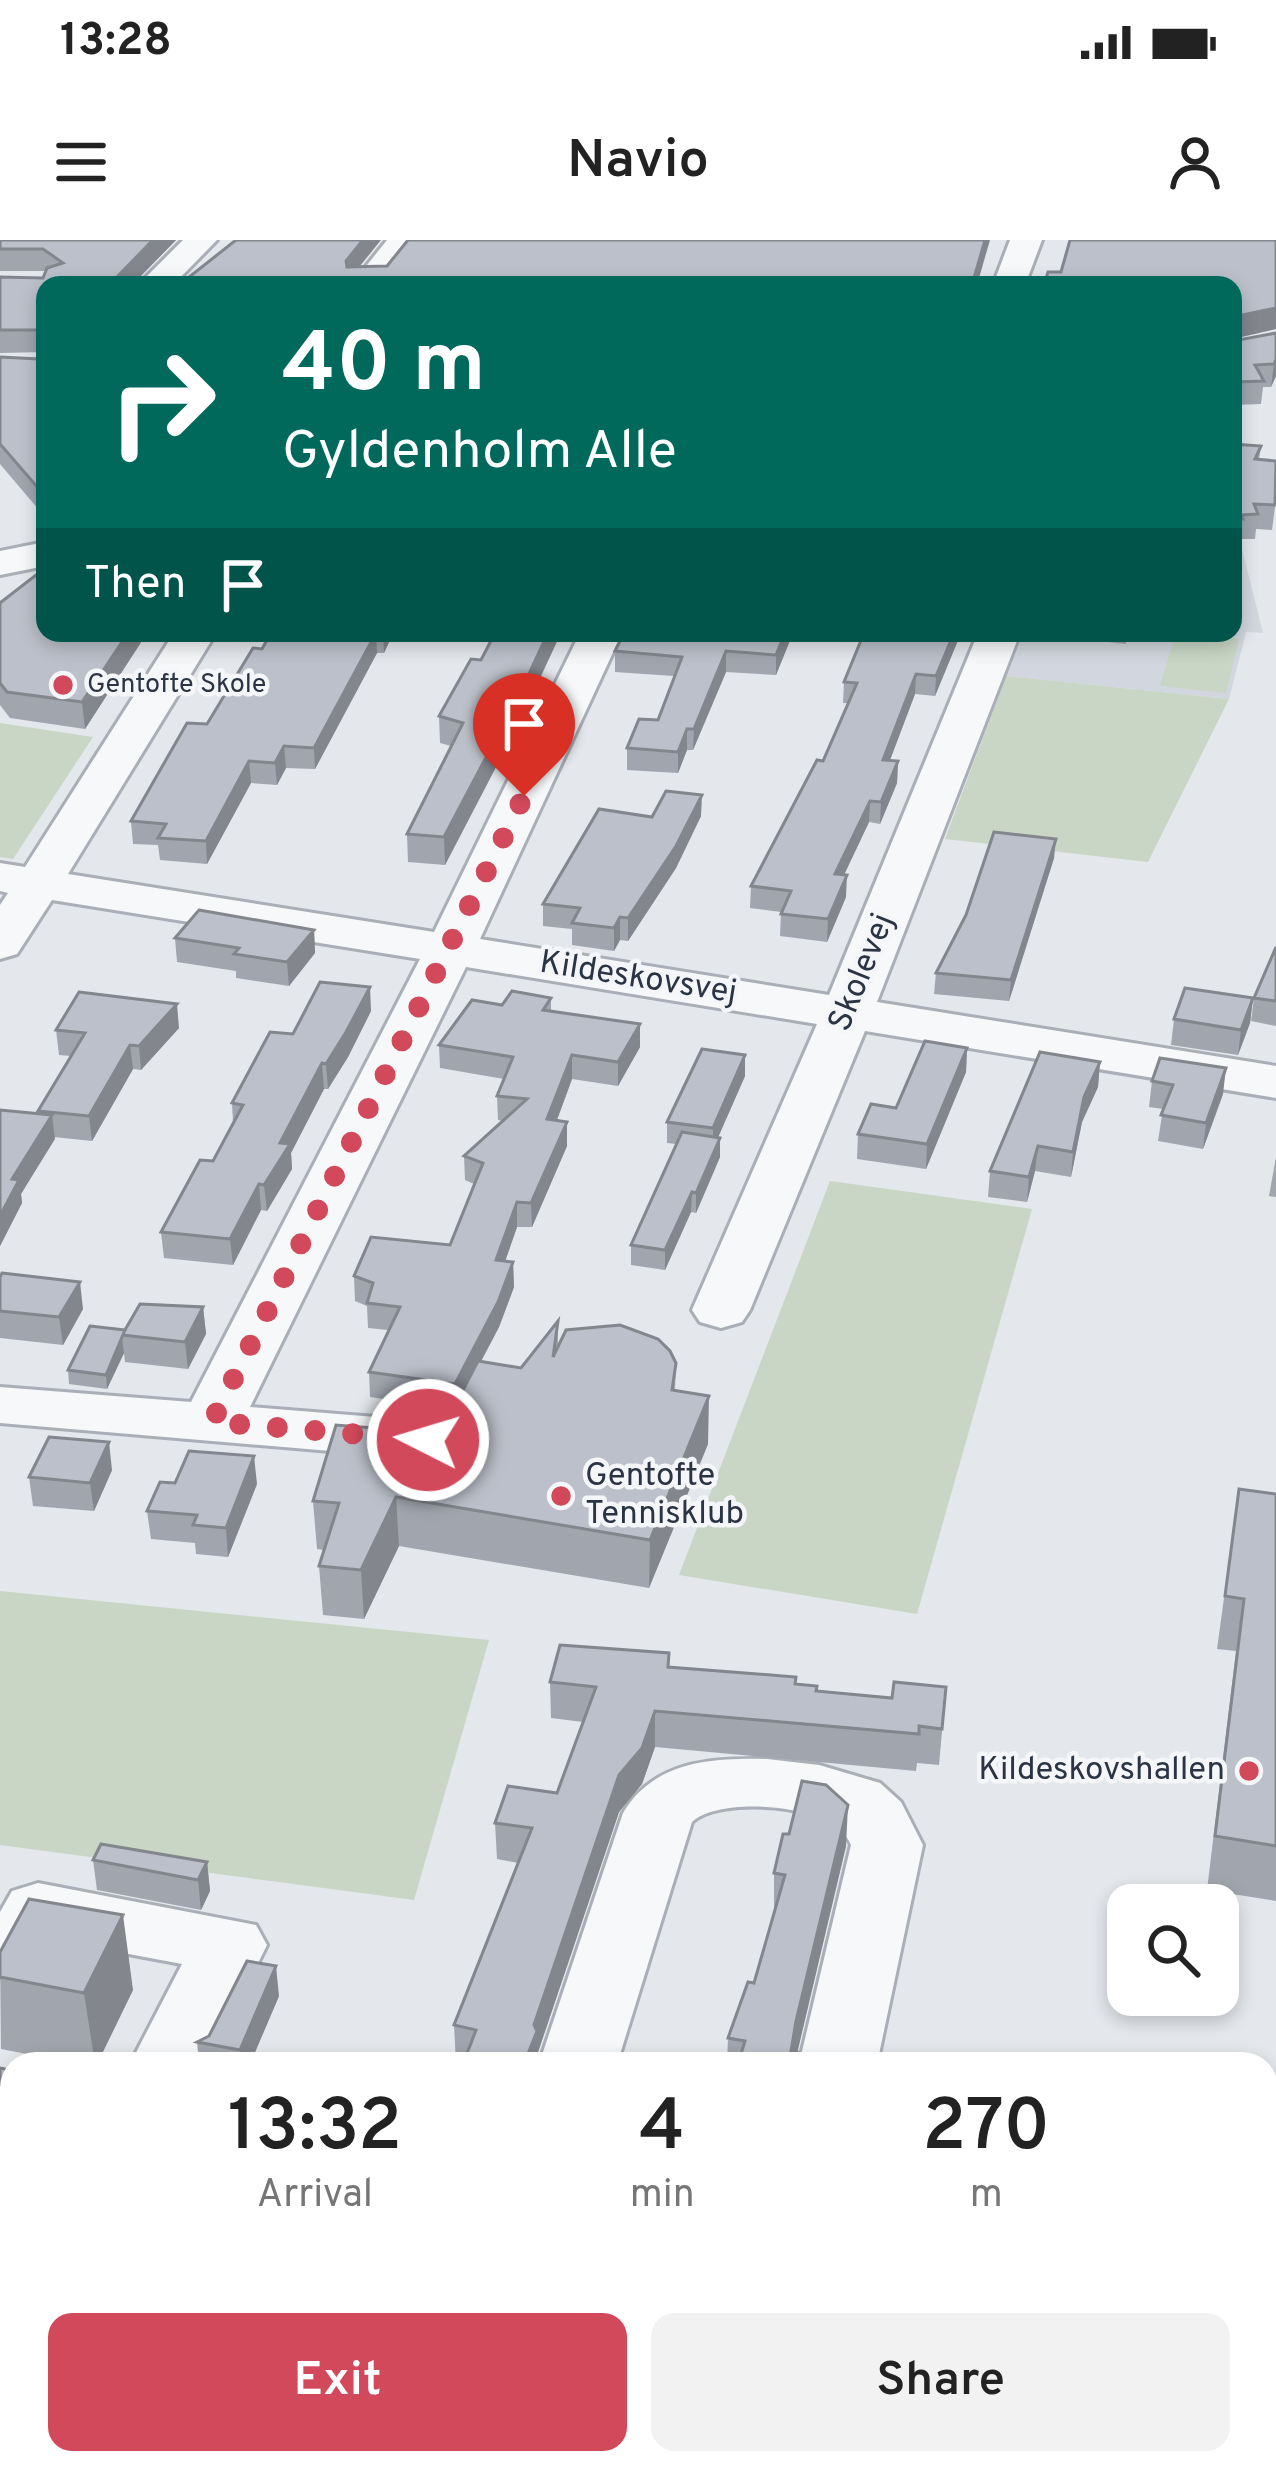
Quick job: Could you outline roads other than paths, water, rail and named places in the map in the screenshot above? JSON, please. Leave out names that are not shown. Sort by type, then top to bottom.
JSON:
[{"type":"street","points":[[163,276],[200,240]]},
{"type":"street","points":[[374,276],[404,240]]},
{"type":"street","points":[[1012,276],[1026,240]]},
{"type":"street","points":[[0,944],[20,880],[188,642]]},
{"type":"street","points":[[212,1422],[451,948],[597,642]]},
{"type":"street","name":"Skolevej","points":[[721,1310],[848,1013],[995,642]]},
{"type":"street","name":"Kildeskovsvej","points":[[20,880],[1276,1082]]},
{"type":"street","points":[[0,1405],[428,1440]]},
{"type":"street","points":[[582,2052],[659,1813],[676,1795],[712,1783],[826,1791],[856,1802],[880,1823],[887,1845],[841,2052]]},
{"type":"street","points":[[0,1950],[21,1942],[38,1910],[229,1945],[175,2052]]},
{"type":"place","name":"Gentofte Skole","points":[[63,685]]},
{"type":"place","name":"Gentofte Tennisklub","points":[[561,1496]]},
{"type":"place","name":"Kildeskovshallen","points":[[1249,1771]]}]
